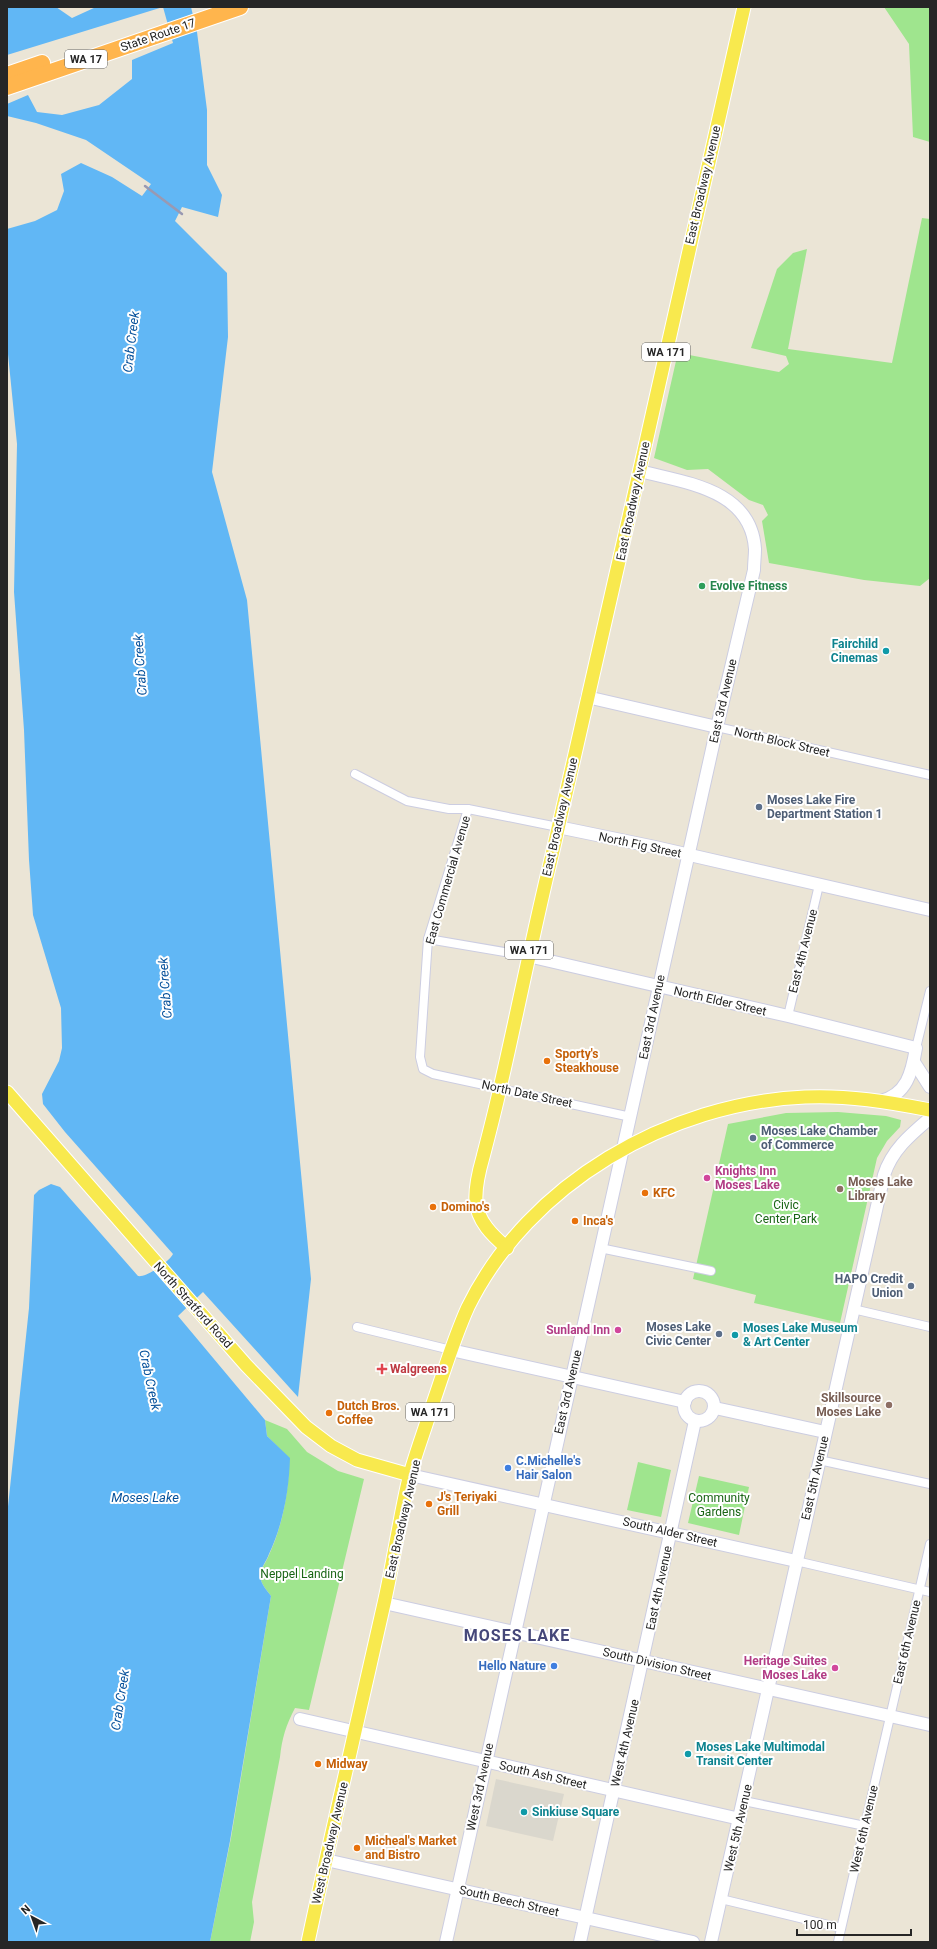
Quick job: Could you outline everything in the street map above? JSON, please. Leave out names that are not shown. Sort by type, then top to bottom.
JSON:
[{"type":"highway","name":"State Route 17","points":[[7,86],[202,12],[240,7]]},
{"type":"highway","name":"State Route 17","points":[[7,74],[163,27]]},
{"type":"main road","name":"East Broadway Avenue","points":[[384,1603],[410,1475],[451,1350],[468,1309],[479,1288],[507,1248],[487,1228],[480,1217],[476,1203],[477,1183],[500,1088],[528,956],[587,698],[610,607],[744,7]]},
{"type":"main road","name":"East 3rd Avenue","points":[[514,1632],[622,1150],[631,1118],[717,727],[754,570],[755,548],[751,532],[744,516],[734,504],[718,493],[640,471]]},
{"type":"main road","name":"North Block Street","points":[[587,698],[717,727]]},
{"type":"main road","name":"North Fig Street","points":[[558,827],[930,910]]},
{"type":"main road","name":"North Elder Street","points":[[528,956],[788,1016],[916,1048]]},
{"type":"main road","points":[[880,1101],[890,1098],[903,1089],[912,1071],[916,1048]]},
{"type":"main road","points":[[914,1062],[930,1087]]},
{"type":"main road","name":"North Stratford Road","points":[[7,1092],[147,1254],[246,1365],[306,1427],[331,1446],[357,1460],[410,1475]]},
{"type":"main road","points":[[507,1248],[546,1204],[595,1166],[622,1150],[660,1132],[703,1115],[773,1100],[806,1097],[833,1097],[880,1101],[930,1110]]},
{"type":"main road","name":"East 5th Avenue","points":[[768,1690],[886,1167],[891,1157],[904,1140],[930,1118]]},
{"type":"main road","points":[[451,1350],[685,1402]]},
{"type":"main road","points":[[703,1391],[713,1399],[715,1408],[708,1419],[695,1421],[687,1416],[685,1412],[685,1402],[690,1394],[703,1391]]},
{"type":"main road","points":[[715,1408],[825,1432]]},
{"type":"main road","name":"East 4th Avenue","points":[[643,1661],[695,1421]]},
{"type":"main road","name":"South Alder Street","points":[[410,1475],[796,1561]]},
{"type":"main road","name":"South Division Street","points":[[384,1603],[930,1725]]},
{"type":"main road","name":"West Broadway Avenue","points":[[308,1942],[384,1603]]},
{"type":"main road","name":"West 3rd Avenue","points":[[446,1942],[514,1632]]},
{"type":"main road","name":"West 4th Avenue","points":[[580,1942],[643,1661]]},
{"type":"main road","name":"West 5th Avenue","points":[[711,1942],[768,1690]]},
{"type":"main road","name":"South Ash Street","points":[[300,1719],[740,1819]]},
{"type":"main road","name":"South Beech Street","points":[[326,1860],[693,1942]]},
{"type":"street","name":"North Block Street","points":[[717,727],[930,775]]},
{"type":"street","name":"North Fig Street","points":[[355,774],[407,801],[449,809],[468,809],[558,827]]},
{"type":"street","name":"East Commercial Avenue","points":[[423,1070],[421,1065],[421,1038],[428,939],[468,809]]},
{"type":"street","name":"East 4th Avenue","points":[[788,1016],[819,885]]},
{"type":"street","name":"North Elder Street","points":[[428,939],[528,956]]},
{"type":"street","points":[[916,1048],[930,991]]},
{"type":"street","name":"North Date Street","points":[[423,1070],[433,1074],[631,1118]]},
{"type":"street","points":[[600,1248],[711,1271]]},
{"type":"street","points":[[853,1309],[930,1327]]},
{"type":"street","points":[[357,1327],[451,1350]]},
{"type":"street","points":[[819,1460],[930,1484]]},
{"type":"street","name":"East 6th Avenue","points":[[890,1716],[930,1544]]},
{"type":"street","name":"South Alder Street","points":[[796,1561],[930,1592]]},
{"type":"street","name":"West 6th Avenue","points":[[838,1942],[890,1716]]},
{"type":"street","points":[[744,1800],[865,1826]]},
{"type":"street","points":[[721,1899],[841,1928]]},
{"type":"green space","points":[[884,7],[930,7],[930,142],[913,137],[909,44]]},
{"type":"green space","points":[[922,218],[930,219],[930,578],[920,586],[864,580],[769,563],[762,521],[768,515],[763,505],[749,500],[708,469],[687,470],[654,458],[676,361],[684,354],[779,372],[789,364],[786,356],[751,348],[777,269],[793,253],[807,249],[788,349],[892,363]]},
{"type":"green space","name":"Civic Center Park","points":[[838,1112],[886,1116],[901,1120],[900,1127],[887,1141],[877,1158],[840,1323],[754,1303],[756,1295],[693,1279],[728,1124],[786,1113]]},
{"type":"green space","name":"Neppel Landing","points":[[265,1420],[287,1429],[307,1452],[338,1471],[364,1479],[309,1710],[295,1708],[283,1738],[252,1902],[254,1922],[250,1942],[210,1942],[231,1838],[271,1596],[260,1577],[278,1531],[288,1483],[289,1458],[267,1436]]},
{"type":"green space","name":"Community Gardens","points":[[638,1462],[671,1470],[661,1517],[627,1510]]},
{"type":"green space","name":"Community Gardens","points":[[699,1476],[749,1487],[739,1535],[688,1523]]},
{"type":"shaded area","name":"Sinkiuse Square","points":[[496,1779],[564,1794],[553,1841],[486,1826]]},
{"type":"water","points":[[7,7],[56,7],[72,18],[96,7],[163,7],[7,55]]},
{"type":"water","name":"Moses Lake","points":[[163,7],[191,7],[197,32],[207,110],[207,165],[222,195],[218,217],[182,207],[175,221],[227,273],[228,337],[212,472],[247,600],[311,1279],[298,1397],[203,1292],[178,1316],[265,1420],[267,1436],[290,1458],[287,1495],[282,1519],[260,1576],[265,1588],[271,1596],[230,1841],[210,1942],[7,1942],[7,1516],[29,1308],[34,1195],[39,1190],[51,1184],[60,1187],[138,1276],[142,1276],[157,1268],[167,1261],[173,1254],[65,1132],[43,1104],[42,1094],[59,1061],[62,1048],[61,1008],[33,915],[29,860],[24,730],[14,592],[17,444],[7,344],[7,229],[35,221],[57,210],[64,191],[61,174],[81,163],[112,177],[142,196],[151,184],[86,140],[36,123],[7,116],[7,104],[28,95],[37,112],[62,115],[99,105],[132,79],[132,60],[173,43]]},
{"type":"railway","points":[[145,186],[182,214]]},
{"type":"place","name":"Evolve Fitness","points":[[702,586]]},
{"type":"place","name":"Fairchild Cinemas","points":[[886,651]]},
{"type":"place","name":"Moses Lake Fire Department Station 1","points":[[759,807]]},
{"type":"place","name":"Sporty's Steakhouse","points":[[547,1061]]},
{"type":"place","name":"Moses Lake Chamber of Commerce","points":[[753,1138]]},
{"type":"place","name":"Knights Inn Moses Lake","points":[[707,1178]]},
{"type":"place","name":"Moses Lake Library","points":[[840,1189]]},
{"type":"place","name":"KFC","points":[[645,1193]]},
{"type":"place","name":"Domino's","points":[[433,1207]]},
{"type":"place","name":"Inca's","points":[[575,1221]]},
{"type":"place","name":"HAPO Credit Union","points":[[911,1286]]},
{"type":"place","name":"Sunland Inn","points":[[618,1330]]},
{"type":"place","name":"Moses Lake Civic Center","points":[[719,1334]]},
{"type":"place","name":"Moses Lake Museum & Art Center","points":[[735,1335]]},
{"type":"place","name":"Walgreens","points":[[382,1369]]},
{"type":"place","name":"Skillsource Moses Lake","points":[[889,1405]]},
{"type":"place","name":"Dutch Bros. Coffee","points":[[329,1413]]},
{"type":"place","name":"C.Michelle's Hair Salon","points":[[508,1468]]},
{"type":"place","name":"J's Teriyaki Grill","points":[[429,1504]]},
{"type":"place","name":"Hello Nature","points":[[554,1666]]},
{"type":"place","name":"Heritage Suites Moses Lake","points":[[835,1668]]},
{"type":"place","name":"Moses Lake Multimodal Transit Center","points":[[688,1754]]},
{"type":"place","name":"Midway","points":[[318,1764]]},
{"type":"place","name":"Sinkiuse Square","points":[[524,1812]]},
{"type":"place","name":"Micheal's Market and Bistro","points":[[357,1848]]},
{"type":"district","name":"MOSES LAKE","points":[[517,1635]]},
{"type":"water label","name":"Crab Creek","points":[[131,342]]},
{"type":"water label","name":"Crab Creek","points":[[140,665]]},
{"type":"water label","name":"Crab Creek","points":[[165,988]]},
{"type":"water label","name":"Crab Creek","points":[[150,1380]]},
{"type":"water label","name":"Crab Creek","points":[[120,1700]]}]
